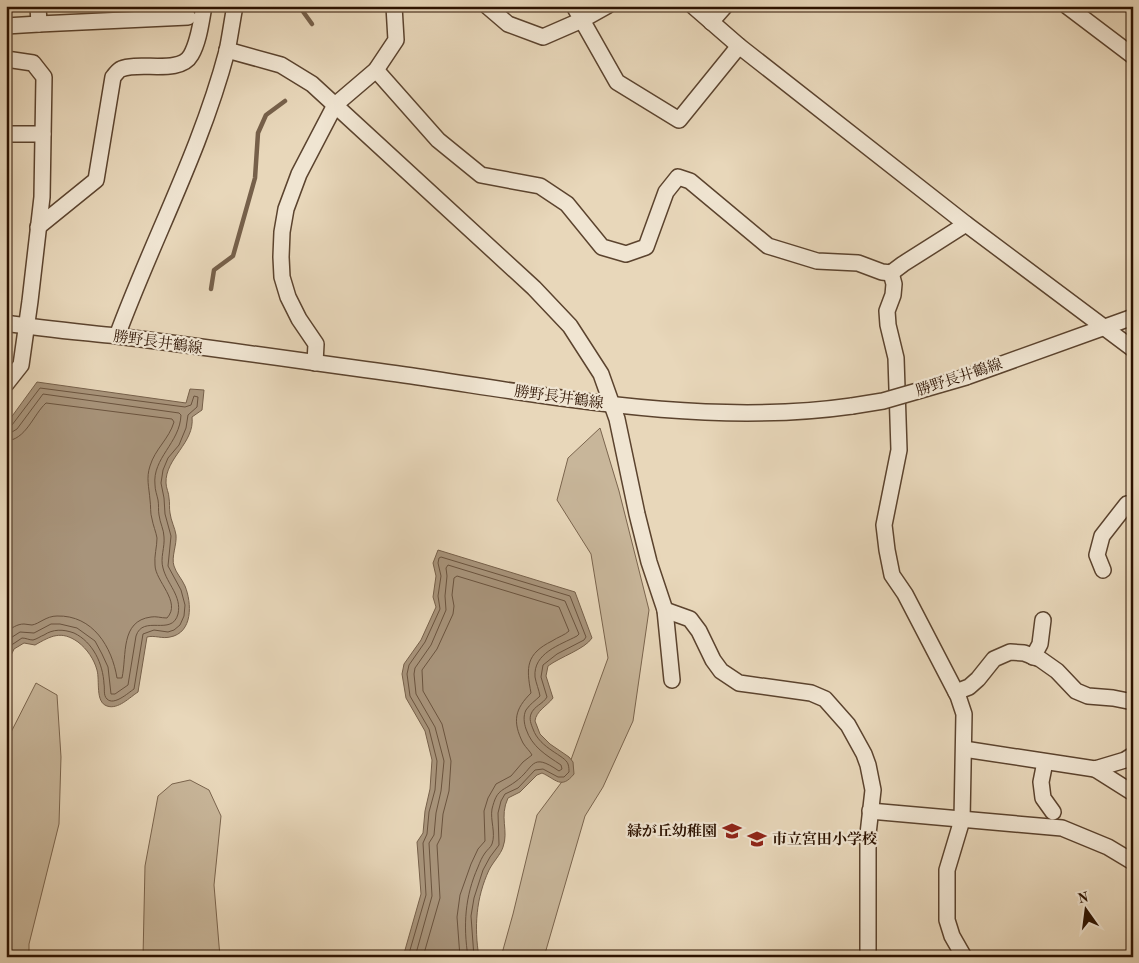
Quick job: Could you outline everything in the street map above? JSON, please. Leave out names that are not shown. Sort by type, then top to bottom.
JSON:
[{"type":"street","points":[[38,6],[39,24]]},
{"type":"street","points":[[38,227],[96,180],[113,77],[119,69],[182,64],[190,57],[196,43],[204,6]]},
{"type":"street","points":[[117,336],[198,139],[227,50],[235,6]]},
{"type":"street","points":[[315,363],[316,344],[299,319],[288,297],[282,277],[282,232],[286,209],[299,174],[335,105],[376,70],[396,40],[394,6]]},
{"type":"street","points":[[488,6],[508,24],[544,37],[582,20],[607,6]]},
{"type":"street","points":[[574,6],[617,82],[679,120],[739,46]]},
{"type":"street","points":[[693,6],[739,46],[966,224],[1133,349]]},
{"type":"street","points":[[711,22],[725,6]]},
{"type":"street","points":[[1067,6],[1133,56]]},
{"type":"street","points":[[6,26],[188,12],[190,57]]},
{"type":"street","points":[[227,50],[281,65],[312,84],[534,288],[570,326],[601,374],[617,419],[649,562],[665,610],[672,680]]},
{"type":"street","points":[[6,59],[33,63],[44,77],[42,197],[20,365],[6,384]]},
{"type":"street","points":[[376,70],[438,140],[481,175],[540,186],[567,204],[602,247],[626,254],[646,247],[666,192],[678,177],[690,181],[768,246],[817,261],[858,263],[882,272],[891,273],[966,224]]},
{"type":"street","points":[[6,134],[43,134]]},
{"type":"street","points":[[891,273],[894,284],[893,295],[887,311],[888,326],[896,358],[899,450],[884,525],[886,550],[892,575],[905,594],[956,692],[964,714],[962,820],[947,870],[948,920],[952,936],[964,957]]},
{"type":"street","name":"勝野長井鶴線","points":[[6,323],[117,336],[612,404],[728,413],[782,413],[816,411],[883,400],[966,377],[1133,316]]},
{"type":"street","points":[[1104,570],[1097,555],[1102,536],[1127,504],[1133,509]]},
{"type":"street","points":[[665,610],[690,619],[699,631],[713,660],[721,671],[739,683],[811,692],[825,699],[848,725],[864,754],[873,790],[868,834],[868,957]]},
{"type":"street","points":[[1033,656],[1040,644],[1043,620]]},
{"type":"street","points":[[956,692],[969,687],[994,659],[1010,652],[1033,656],[1057,670],[1076,691],[1088,696],[1133,702]]},
{"type":"street","points":[[964,749],[1095,769],[1133,793]]},
{"type":"street","points":[[1095,769],[1133,756]]},
{"type":"street","points":[[1045,762],[1041,782],[1043,798],[1054,812]]},
{"type":"street","points":[[870,811],[1062,828],[1108,847],[1133,862]]},
{"type":"shaded area","points":[[600,428],[619,491],[649,610],[633,721],[603,787],[585,816],[544,957],[501,957],[537,815],[564,779],[608,658],[591,554],[557,500],[568,458]]},
{"type":"shaded area","points":[[36,683],[57,695],[61,757],[59,824],[29,944],[29,957],[6,957],[6,742]]},
{"type":"shaded area","points":[[190,780],[209,790],[221,816],[214,885],[220,957],[143,957],[145,866],[158,796],[172,784]]},
{"type":"water","points":[[37,382],[186,403],[190,389],[204,390],[202,410],[192,417],[189,435],[170,466],[166,483],[176,535],[173,562],[184,583],[189,601],[187,624],[178,634],[167,637],[147,637],[138,692],[124,702],[111,707],[103,704],[99,696],[98,675],[94,662],[84,648],[72,638],[61,635],[51,637],[35,645],[24,643],[14,649],[6,666],[6,427]]},
{"type":"water","points":[[438,550],[575,592],[592,638],[584,646],[548,666],[546,676],[553,698],[540,711],[535,721],[540,734],[573,762],[574,774],[565,781],[558,782],[542,773],[537,775],[520,792],[508,798],[504,811],[505,841],[501,852],[489,870],[481,891],[477,913],[479,957],[403,957],[421,894],[417,842],[423,833],[430,789],[432,760],[425,731],[406,698],[402,674],[404,664],[421,640],[436,607],[433,597],[436,576],[433,563]]},
{"type":"waterway","points":[[299,6],[312,24]]},
{"type":"waterway","points":[[211,289],[214,270],[233,256],[255,178],[258,133],[266,115],[285,101]]},
{"type":"place","name":"緑が丘幼稚園","points":[[732,831]]},
{"type":"place","name":"市立宮田小学校","points":[[757,839]]}]
